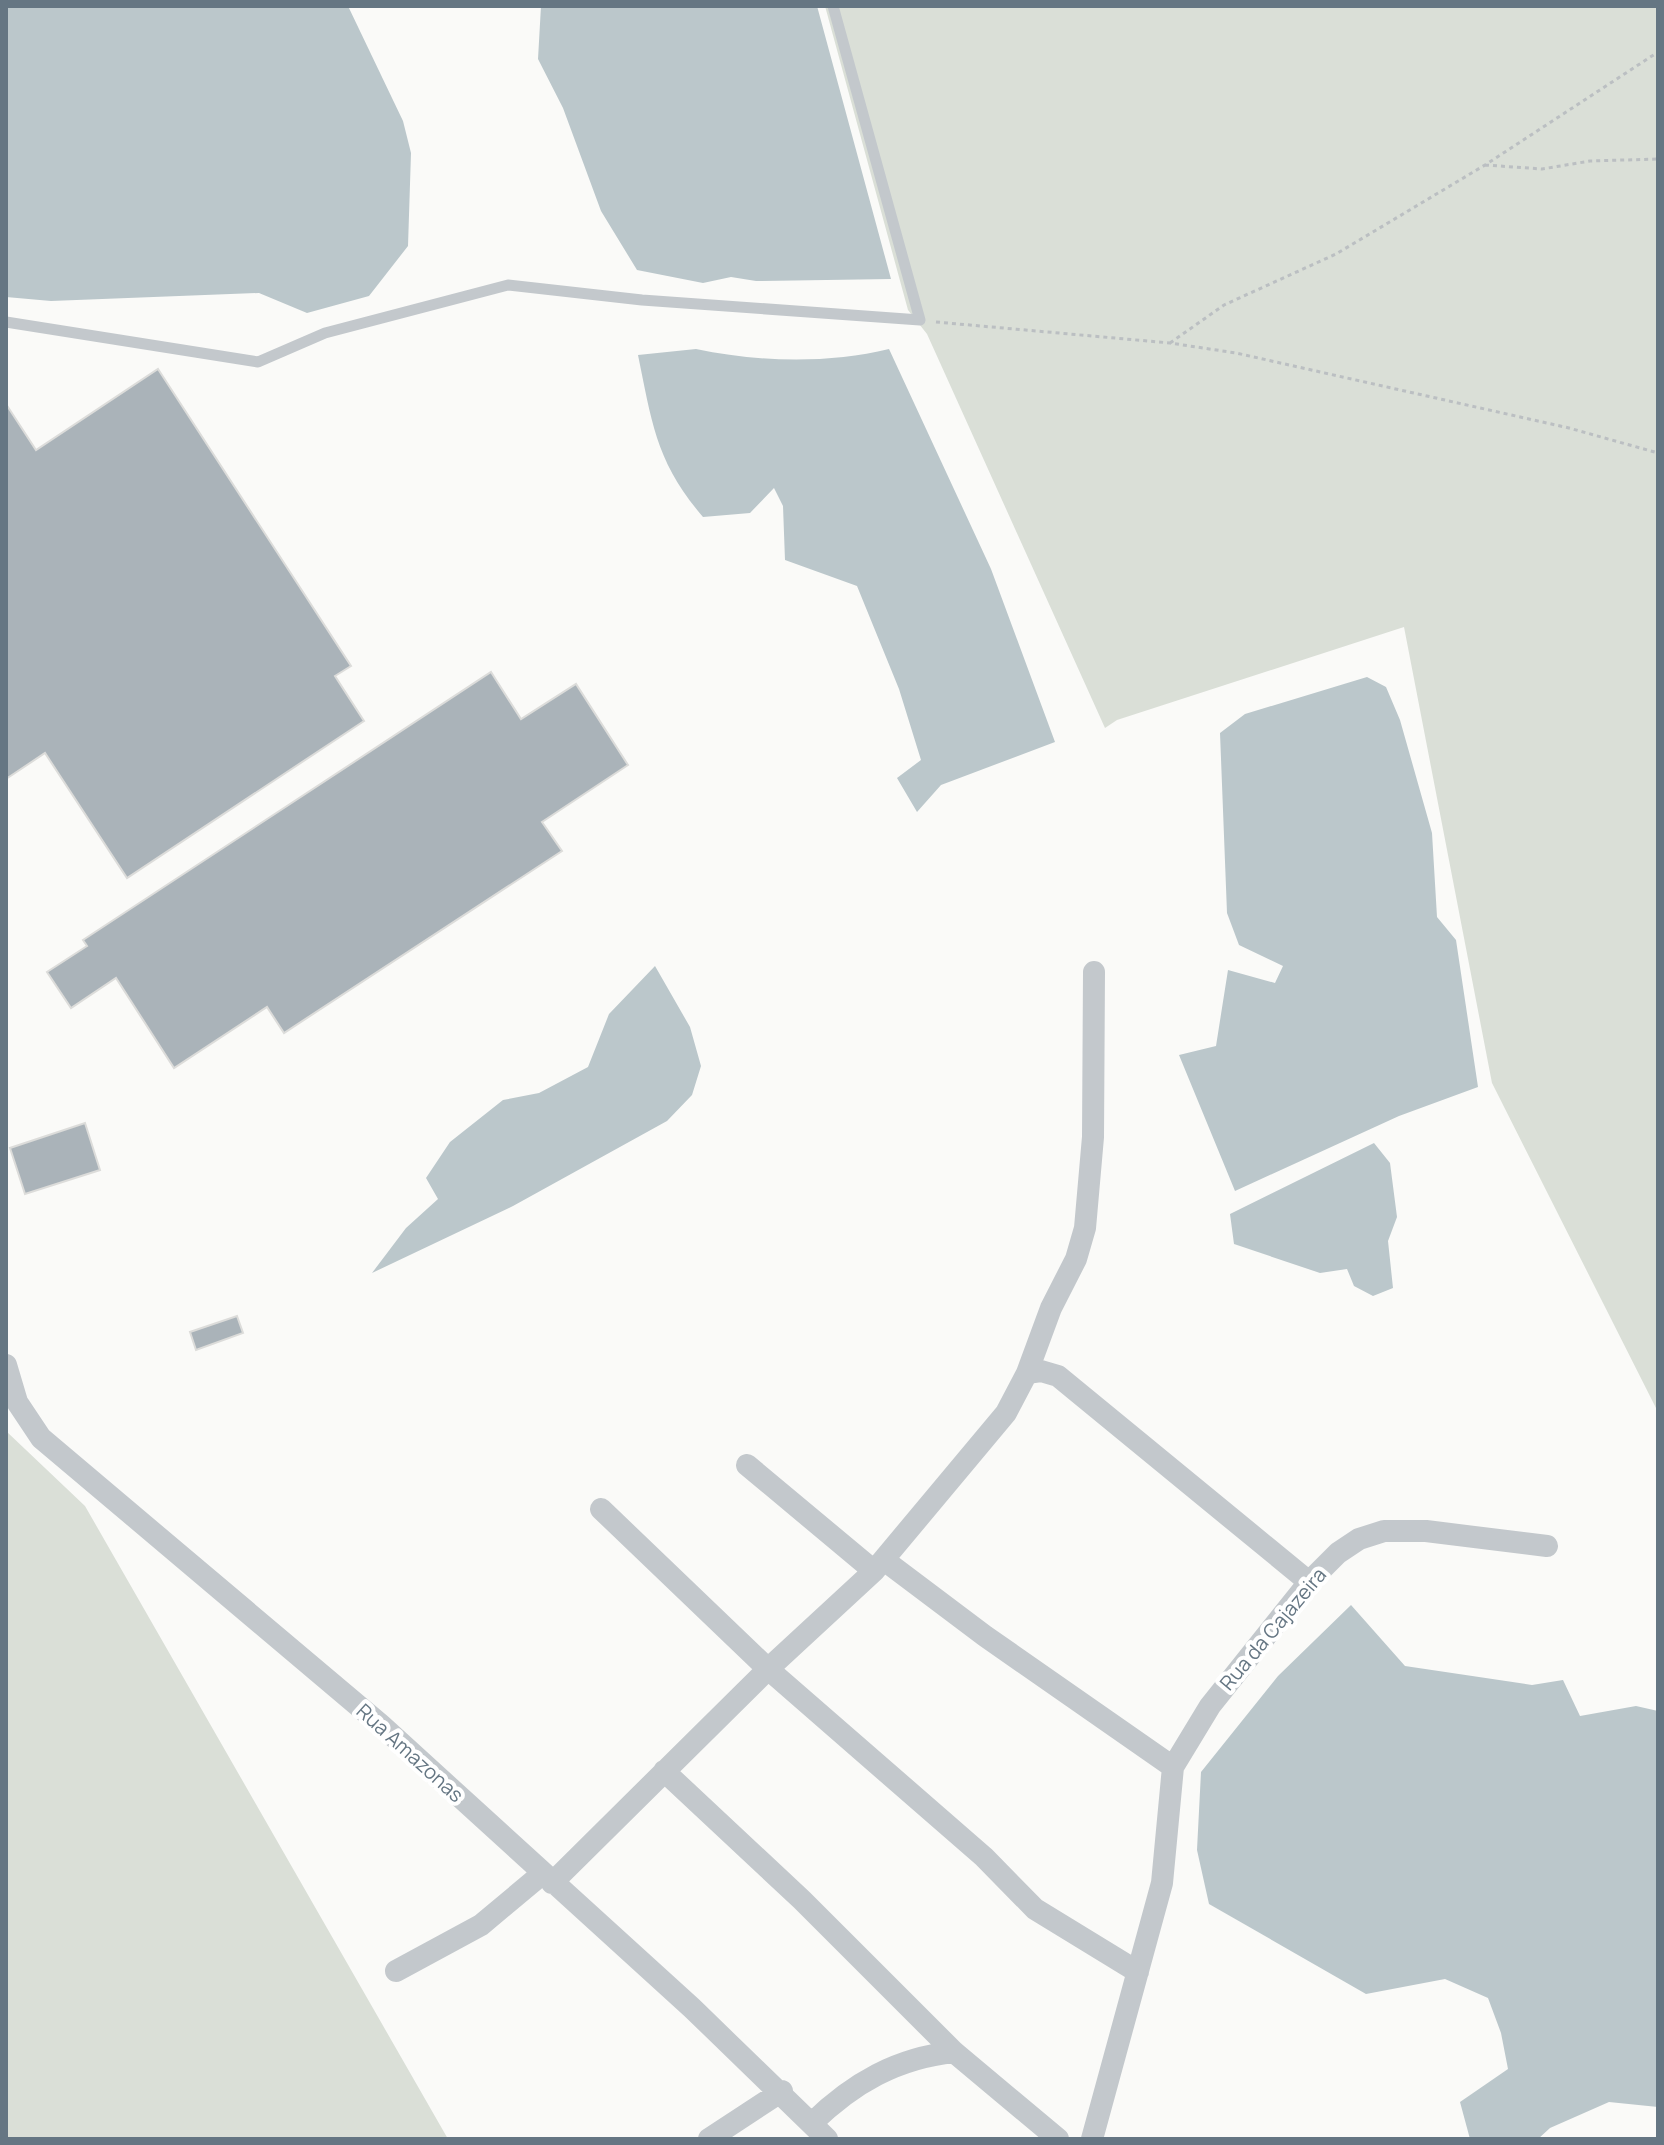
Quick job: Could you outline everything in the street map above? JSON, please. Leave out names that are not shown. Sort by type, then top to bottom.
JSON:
[{"type":"street","points":[[396,1971],[481,1925],[547,1878],[664,1771],[879,1565],[990,1433],[1027,1373],[1051,1308],[1076,1259],[1085,1228],[1093,1137],[1094,972]]},
{"type":"street","name":"Rua Amazonas","points":[[6,1365],[17,1402],[41,1438],[381,1725],[782,2091],[820,2131]]},
{"type":"street","points":[[1027,1373],[1049,1372],[1058,1376],[1309,1582]]},
{"type":"street","points":[[747,1465],[879,1565],[1173,1767]]},
{"type":"street","points":[[601,1509],[768,1669],[984,1857],[1035,1909],[1138,1972]]},
{"type":"street","name":"Rua da Cajazeira","points":[[1092,2139],[1162,1883],[1173,1767],[1210,1706],[1309,1582],[1338,1553],[1359,1539],[1384,1531],[1426,1531],[1547,1546]]},
{"type":"street","points":[[664,1771],[802,1900],[954,2052],[1058,2139]]},
{"type":"street","points":[[820,2131],[830,2105],[886,2068],[907,2060],[954,2052]]},
{"type":"street","points":[[709,2139],[782,2091]]},
{"type":"lane","points":[[6,322],[258,362],[325,333],[508,285],[642,300],[920,320],[833,6]]},
{"type":"path","points":[[1170,343],[1224,305],[1336,254],[1485,165],[1658,52]]},
{"type":"path","points":[[1485,165],[1542,169],[1590,161],[1658,159]]},
{"type":"path","points":[[920,320],[1170,343],[1236,353],[1658,453]]},
{"type":"shaded area","points":[[6,6],[348,6],[403,121],[411,153],[408,246],[369,296],[307,313],[259,293],[51,301],[6,297]]},
{"type":"shaded area","points":[[541,6],[817,6],[891,279],[756,281],[731,277],[703,283],[637,270],[601,211],[563,108],[538,59]]},
{"type":"shaded area","points":[[825,6],[1658,6],[1658,1412],[1492,1083],[1404,627],[1117,720],[1105,728],[927,334],[908,310]]},
{"type":"shaded area","points":[[696,349],[743,357],[792,360],[842,357],[889,349],[991,569],[1055,742],[941,785],[917,812],[897,778],[921,760],[899,689],[857,586],[785,560],[783,506],[774,488],[750,513],[703,517],[665,460],[652,422],[638,355]]},
{"type":"shaded area","points":[[1367,677],[1386,687],[1400,720],[1432,833],[1437,917],[1456,940],[1478,1087],[1399,1116],[1235,1191],[1179,1055],[1216,1046],[1228,970],[1275,983],[1283,966],[1239,945],[1227,913],[1220,733],[1245,714]]},
{"type":"shaded area","points":[[655,966],[690,1027],[701,1066],[692,1095],[667,1121],[513,1206],[372,1273],[406,1228],[438,1199],[426,1178],[450,1142],[503,1100],[539,1093],[588,1067],[609,1014]]},
{"type":"shaded area","points":[[1374,1143],[1390,1163],[1397,1217],[1388,1241],[1393,1288],[1373,1296],[1354,1286],[1347,1269],[1320,1273],[1234,1244],[1230,1214]]},
{"type":"shaded area","points":[[6,1431],[85,1506],[448,2139],[6,2139]]},
{"type":"shaded area","points":[[1351,1605],[1405,1666],[1532,1685],[1563,1680],[1580,1716],[1636,1706],[1658,1711],[1658,2107],[1609,2102],[1550,2128],[1538,2139],[1470,2139],[1460,2102],[1508,2069],[1501,2033],[1488,1998],[1445,1979],[1366,1994],[1209,1904],[1197,1850],[1201,1772],[1278,1676]]},
{"type":"building","points":[[158,369],[351,666],[335,676],[364,721],[127,878],[45,753],[6,779],[6,404],[36,450]]},
{"type":"building","points":[[491,672],[521,719],[576,684],[628,765],[542,822],[562,851],[284,1033],[267,1007],[174,1068],[116,978],[71,1008],[47,972],[87,946],[83,940]]},
{"type":"building","points":[[85,1123],[100,1170],[25,1194],[10,1148]]},
{"type":"building","points":[[237,1316],[243,1333],[196,1350],[190,1332]]}]
